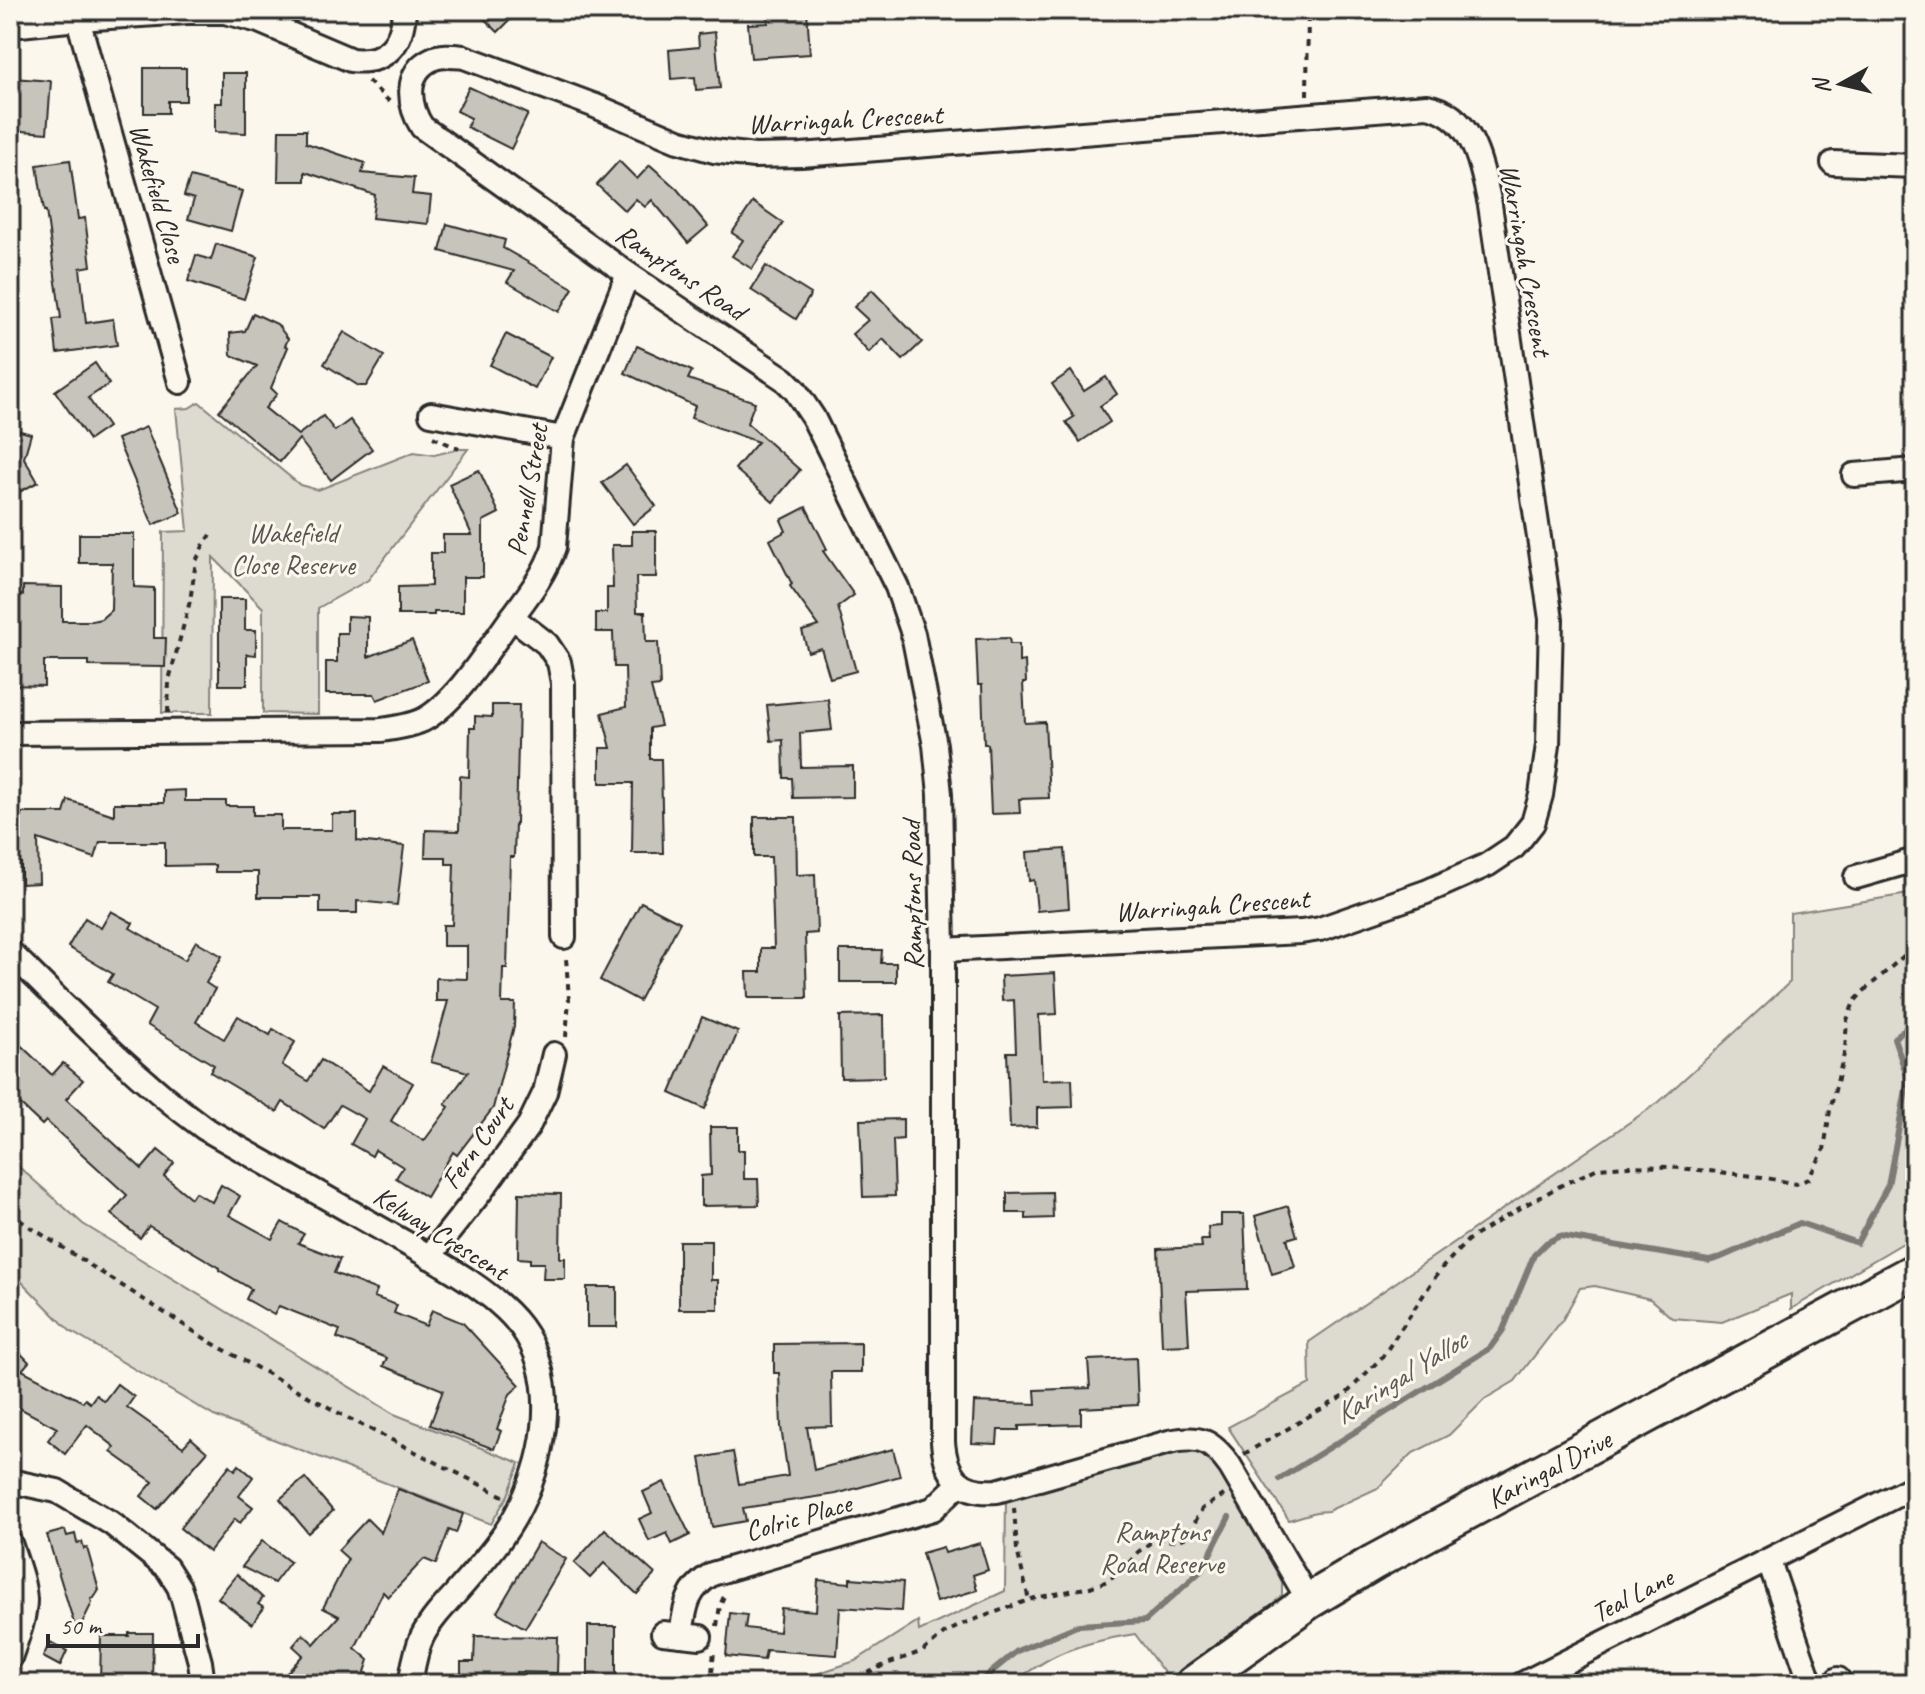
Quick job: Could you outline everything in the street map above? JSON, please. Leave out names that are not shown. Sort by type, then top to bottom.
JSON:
[{"type":"main road","name":"Karingal Drive","points":[[1193,1684],[1309,1601],[1374,1562],[1915,1271]]},
{"type":"street","points":[[10,26],[78,19],[225,12],[259,21],[351,60],[365,61],[380,58],[390,50],[404,24],[404,10]]},
{"type":"street","name":"Wakefield Close","points":[[78,19],[180,382]]},
{"type":"street","name":"Warringah Crescent","points":[[414,114],[410,99],[412,82],[420,67],[433,58],[447,55],[464,57],[593,105],[678,141],[714,151],[754,156],[801,155],[1419,107],[1448,113],[1468,134],[1483,172],[1490,205],[1551,619],[1548,745],[1541,795],[1533,823],[1514,847],[1487,865],[1426,892],[1320,929],[943,950]]},
{"type":"street","name":"Ramptons Road","points":[[414,114],[422,127],[628,274],[771,369],[795,390],[813,417],[897,587],[913,634],[939,771],[943,950],[943,1442],[947,1466],[960,1483]]},
{"type":"street","points":[[1833,163],[1915,166]]},
{"type":"street","name":"Pennell Street","points":[[512,617],[541,578],[554,547],[563,438],[628,274]]},
{"type":"street","points":[[431,414],[563,438]]},
{"type":"street","points":[[1854,475],[1915,470]]},
{"type":"street","points":[[10,733],[381,730],[405,726],[424,719],[458,690],[512,617],[547,644],[559,662],[563,683],[564,937]]},
{"type":"street","points":[[1856,877],[1915,860]]},
{"type":"street","name":"Kelway Crescent","points":[[10,952],[91,1032],[171,1104],[204,1128],[491,1296],[523,1329],[536,1354],[543,1381],[546,1410],[539,1457],[521,1506],[499,1543],[423,1635],[410,1684]]},
{"type":"street","name":"Fern Court","points":[[429,1257],[529,1125],[545,1092],[554,1054]]},
{"type":"street","points":[[960,1483],[976,1491],[997,1491],[1182,1439],[1203,1441],[1213,1446],[1228,1463],[1309,1601]]},
{"type":"street","name":"Colric Place","points":[[682,1635],[689,1596],[702,1580],[712,1574],[933,1509],[960,1483]]},
{"type":"street","name":"Teal Lane","points":[[1522,1684],[1915,1486]]},
{"type":"street","points":[[12,1487],[57,1491],[111,1523],[167,1568],[183,1599],[203,1684]]},
{"type":"street","points":[[10,1543],[25,1602],[10,1658]]},
{"type":"street","points":[[1769,1561],[1811,1684]]},
{"type":"path","points":[[1307,117],[1308,10]]},
{"type":"path","points":[[351,60],[361,75],[399,110],[414,114]]},
{"type":"path","points":[[168,732],[169,680],[190,601],[196,561],[211,535]]},
{"type":"path","points":[[554,1054],[565,1045],[569,999],[564,937]]},
{"type":"path","points":[[1228,1463],[1344,1396],[1383,1356],[1440,1270],[1468,1240],[1560,1186],[1598,1168],[1628,1166],[1694,1169],[1796,1184],[1808,1179],[1824,1150],[1845,1050],[1847,1020],[1854,1002],[1915,946]]},
{"type":"path","points":[[10,1212],[212,1343],[348,1418],[521,1506]]},
{"type":"path","points":[[846,1684],[884,1665],[923,1651],[954,1628],[1029,1600],[1108,1581],[1150,1543],[1187,1537],[1202,1509],[1227,1493]]},
{"type":"path","points":[[1014,1503],[1017,1550],[1029,1600]]},
{"type":"green space","name":"Wakefield Close Reserve","points":[[199,402],[300,485],[318,490],[414,452],[434,455],[468,449],[368,580],[318,608],[318,714],[263,713],[263,608],[213,557],[212,713],[162,713],[163,532],[188,531],[176,409],[189,408]]},
{"type":"green space","points":[[1915,893],[1915,1236],[1791,1309],[1791,1294],[1722,1322],[1672,1318],[1650,1299],[1595,1286],[1580,1288],[1563,1319],[1515,1381],[1485,1399],[1449,1435],[1413,1453],[1378,1488],[1328,1511],[1289,1520],[1228,1427],[1310,1384],[1309,1342],[1659,1102],[1790,982],[1790,913]]},
{"type":"green space","points":[[10,1159],[83,1224],[394,1414],[520,1463],[508,1495],[491,1524],[214,1416],[70,1331],[10,1270]]},
{"type":"green space","name":"Ramptons Road Reserve","points":[[1184,1446],[1212,1457],[1257,1529],[1282,1582],[1282,1595],[1171,1682],[1135,1634],[1066,1651],[1009,1684],[786,1684],[855,1661],[918,1621],[919,1631],[1005,1591],[1006,1496]]},
{"type":"building","points":[[475,10],[520,10],[498,32]]},
{"type":"building","points":[[767,10],[807,10],[810,54],[751,58],[748,24],[768,23]]},
{"type":"building","points":[[715,32],[720,88],[696,90],[695,77],[671,79],[669,50],[699,47],[698,34]]},
{"type":"building","points":[[144,68],[186,68],[186,101],[168,101],[168,113],[144,113]]},
{"type":"building","points":[[222,73],[246,73],[246,133],[215,132],[215,103],[222,103]]},
{"type":"building","points":[[13,78],[51,81],[47,133],[10,130]]},
{"type":"building","points":[[469,87],[528,114],[511,149],[467,127],[471,118],[457,111]]},
{"type":"building","points":[[279,130],[306,130],[306,143],[365,163],[362,173],[414,178],[412,194],[431,196],[428,224],[372,218],[375,195],[305,172],[305,181],[278,181]]},
{"type":"building","points":[[70,160],[78,219],[85,218],[91,266],[80,268],[86,323],[113,319],[117,345],[57,353],[53,319],[61,318],[37,165]]},
{"type":"building","points":[[619,161],[637,179],[650,165],[677,189],[708,226],[688,243],[652,200],[645,207],[636,199],[625,211],[597,185]]},
{"type":"building","points":[[190,177],[242,191],[231,231],[188,219],[194,199],[184,196]]},
{"type":"building","points":[[753,202],[783,223],[752,269],[732,256],[743,240],[732,233]]},
{"type":"building","points":[[447,224],[505,240],[503,248],[573,288],[559,312],[507,282],[514,271],[440,251]]},
{"type":"building","points":[[216,244],[258,257],[244,299],[188,281],[196,255],[211,260]]},
{"type":"building","points":[[766,266],[811,294],[796,319],[751,290]]},
{"type":"building","points":[[872,290],[922,342],[903,360],[883,339],[869,353],[852,334],[868,320],[854,307]]},
{"type":"building","points":[[253,313],[277,324],[288,339],[285,346],[288,347],[271,388],[277,394],[265,408],[298,435],[323,416],[335,431],[350,420],[372,449],[331,480],[299,439],[280,462],[219,411],[257,366],[231,355],[230,333],[245,331]]},
{"type":"building","points":[[344,332],[384,356],[366,386],[359,386],[324,364]]},
{"type":"building","points":[[506,334],[551,357],[535,389],[490,365]]},
{"type":"building","points":[[637,346],[692,371],[688,379],[755,402],[747,423],[800,470],[773,502],[735,469],[758,442],[691,418],[695,406],[625,373]]},
{"type":"building","points":[[95,363],[109,384],[88,398],[108,427],[89,440],[55,391]]},
{"type":"building","points":[[1071,371],[1084,391],[1106,377],[1117,394],[1100,406],[1110,422],[1080,442],[1066,422],[1074,417],[1052,384]]},
{"type":"building","points":[[146,427],[182,513],[153,525],[117,439]]},
{"type":"building","points":[[10,428],[31,434],[24,458],[38,482],[10,497]]},
{"type":"building","points":[[626,465],[656,506],[633,524],[602,483]]},
{"type":"building","points":[[479,470],[499,513],[483,521],[483,577],[463,577],[463,612],[398,615],[398,587],[431,586],[431,553],[443,553],[443,535],[472,535],[449,484]]},
{"type":"building","points":[[806,507],[827,549],[823,551],[854,595],[838,607],[856,671],[830,678],[821,648],[808,652],[802,631],[819,626],[790,586],[792,584],[770,540],[786,531],[781,520]]},
{"type":"building","points":[[632,531],[656,531],[656,577],[636,577],[637,612],[645,612],[646,642],[658,642],[660,686],[651,687],[661,726],[650,728],[650,759],[661,759],[663,853],[632,853],[633,783],[600,783],[600,748],[611,748],[602,713],[626,707],[625,667],[614,667],[613,632],[596,632],[596,613],[607,613],[607,588],[613,588],[612,545],[632,545]]},
{"type":"building","points":[[79,534],[134,534],[134,587],[154,588],[154,638],[166,638],[165,667],[89,666],[89,661],[44,661],[44,686],[10,685],[10,595],[23,595],[23,586],[62,587],[62,621],[101,619],[111,610],[112,563],[79,563]]},
{"type":"building","points":[[219,599],[245,599],[245,630],[256,630],[256,655],[247,654],[247,685],[219,685]]},
{"type":"building","points":[[347,616],[368,617],[368,657],[412,640],[428,681],[377,700],[374,694],[326,694],[326,662],[337,662],[337,633],[347,633]]},
{"type":"building","points":[[1009,638],[1010,644],[1019,644],[1019,662],[1025,661],[1025,723],[1045,722],[1049,798],[1019,799],[1020,813],[991,814],[988,744],[984,744],[982,685],[978,685],[976,639]]},
{"type":"building","points":[[828,699],[832,730],[800,733],[801,767],[853,766],[853,797],[793,798],[792,778],[784,778],[783,740],[771,741],[767,705]]},
{"type":"building","points":[[492,705],[519,705],[516,823],[514,857],[510,857],[507,968],[503,968],[502,1003],[515,1003],[514,1026],[493,1108],[457,1155],[453,1152],[426,1197],[396,1178],[403,1167],[375,1150],[372,1156],[351,1144],[365,1119],[340,1105],[324,1129],[283,1102],[277,1112],[210,1072],[214,1065],[147,1025],[155,1010],[108,982],[113,974],[68,947],[85,918],[101,928],[111,911],[133,923],[130,928],[185,960],[196,941],[222,956],[206,983],[215,989],[196,1022],[224,1039],[238,1016],[270,1035],[273,1029],[295,1042],[282,1065],[308,1081],[321,1060],[369,1091],[383,1066],[413,1083],[391,1121],[424,1141],[449,1107],[445,1104],[468,1072],[431,1062],[448,1001],[436,1001],[436,978],[467,979],[467,946],[443,946],[443,925],[452,925],[454,864],[446,864],[446,857],[425,857],[426,830],[459,831],[460,776],[469,777],[470,728],[475,728],[475,716],[492,717]]},
{"type":"building","points":[[185,790],[185,801],[226,801],[226,806],[253,806],[253,815],[281,815],[281,830],[332,830],[332,814],[357,814],[357,841],[404,846],[397,905],[357,901],[357,913],[320,913],[320,897],[258,897],[258,872],[215,872],[215,865],[165,866],[165,842],[100,842],[95,858],[38,839],[39,883],[21,884],[21,863],[10,863],[10,824],[20,824],[21,813],[64,813],[68,800],[114,815],[114,803],[164,803],[164,791]]},
{"type":"building","points":[[754,817],[796,817],[797,875],[815,874],[817,933],[805,934],[807,998],[748,998],[747,972],[761,972],[761,948],[774,948],[771,857],[754,857]]},
{"type":"building","points":[[1065,849],[1069,908],[1037,911],[1034,880],[1029,881],[1027,852]]},
{"type":"building","points":[[641,902],[680,922],[639,1001],[600,980]]},
{"type":"building","points":[[840,950],[882,950],[881,963],[896,963],[896,982],[840,982]]},
{"type":"building","points":[[1055,973],[1057,1014],[1039,1015],[1042,1080],[1072,1079],[1073,1107],[1037,1108],[1037,1127],[1010,1128],[1007,1052],[1016,1052],[1014,1000],[1002,1001],[1001,976]]},
{"type":"building","points":[[883,1015],[884,1077],[841,1078],[840,1016]]},
{"type":"building","points":[[702,1017],[738,1032],[705,1109],[670,1093]]},
{"type":"building","points":[[10,1035],[52,1075],[63,1063],[83,1080],[66,1099],[142,1169],[158,1150],[174,1163],[164,1176],[191,1198],[195,1192],[212,1202],[221,1185],[240,1196],[229,1215],[272,1239],[282,1222],[304,1234],[298,1243],[340,1259],[334,1273],[377,1290],[374,1297],[397,1305],[394,1313],[426,1326],[432,1310],[463,1323],[520,1385],[510,1394],[497,1429],[501,1431],[494,1449],[430,1425],[443,1390],[383,1366],[387,1358],[337,1338],[340,1330],[279,1306],[274,1315],[246,1299],[251,1289],[220,1268],[149,1226],[140,1238],[111,1214],[127,1195],[46,1121],[42,1125],[10,1095]]},
{"type":"building","points":[[903,1119],[903,1139],[893,1140],[895,1196],[863,1197],[860,1120]]},
{"type":"building","points":[[710,1127],[738,1127],[738,1150],[744,1150],[744,1179],[758,1179],[759,1205],[701,1206],[701,1176],[711,1175]]},
{"type":"building","points":[[1052,1192],[1053,1218],[1026,1219],[1026,1213],[1007,1213],[1007,1193]]},
{"type":"building","points":[[519,1193],[561,1194],[560,1258],[565,1258],[565,1279],[543,1279],[544,1263],[530,1263],[530,1259],[518,1258]]},
{"type":"building","points":[[1288,1206],[1297,1236],[1287,1239],[1295,1267],[1272,1274],[1255,1216]]},
{"type":"building","points":[[1221,1214],[1244,1214],[1247,1289],[1186,1291],[1189,1345],[1162,1346],[1158,1249],[1202,1247],[1201,1240],[1209,1240],[1208,1227],[1221,1226]]},
{"type":"building","points":[[679,1241],[711,1241],[711,1280],[718,1280],[718,1309],[679,1309]]},
{"type":"building","points":[[587,1287],[617,1287],[617,1327],[587,1327]]},
{"type":"building","points":[[10,1342],[29,1362],[22,1370],[83,1402],[85,1399],[90,1403],[96,1395],[104,1401],[117,1384],[134,1397],[127,1407],[183,1447],[191,1438],[207,1452],[157,1509],[141,1496],[153,1482],[111,1452],[115,1447],[87,1425],[65,1454],[48,1440],[57,1428],[10,1403]]},
{"type":"building","points":[[861,1343],[861,1372],[831,1372],[832,1426],[807,1427],[814,1470],[893,1449],[900,1476],[836,1494],[743,1508],[746,1521],[712,1527],[700,1458],[733,1452],[739,1484],[788,1476],[781,1427],[779,1373],[774,1373],[774,1344]]},
{"type":"building","points":[[1136,1358],[1138,1405],[1081,1408],[1081,1424],[1019,1426],[1019,1430],[998,1430],[997,1444],[972,1443],[974,1402],[1036,1404],[1035,1390],[1090,1388],[1088,1360]]},
{"type":"building","points":[[230,1465],[235,1470],[239,1465],[253,1477],[239,1496],[253,1507],[240,1523],[235,1519],[209,1552],[180,1528]]},
{"type":"building","points":[[305,1478],[333,1511],[308,1533],[280,1499]]},
{"type":"building","points":[[664,1482],[690,1535],[672,1544],[667,1533],[649,1541],[639,1519],[652,1513],[643,1492]]},
{"type":"building","points":[[398,1489],[463,1514],[456,1533],[449,1530],[436,1564],[424,1559],[388,1597],[383,1592],[355,1648],[369,1660],[365,1672],[378,1684],[277,1684],[303,1655],[293,1646],[303,1634],[314,1644],[339,1616],[323,1608],[348,1559],[338,1550],[367,1519],[381,1533]]},
{"type":"building","points":[[605,1529],[655,1574],[637,1594],[604,1563],[590,1578],[574,1563]]},
{"type":"building","points":[[65,1530],[67,1536],[75,1534],[77,1543],[82,1542],[84,1549],[87,1548],[99,1590],[91,1599],[92,1603],[77,1633],[47,1535]]},
{"type":"building","points":[[262,1541],[290,1562],[274,1583],[242,1567]]},
{"type":"building","points":[[538,1542],[566,1559],[525,1628],[497,1612]]},
{"type":"building","points":[[980,1543],[988,1570],[973,1575],[977,1590],[936,1602],[922,1553],[943,1547],[945,1553]]},
{"type":"building","points":[[237,1574],[263,1598],[258,1604],[264,1608],[252,1624],[218,1598]]},
{"type":"building","points":[[850,1578],[903,1582],[901,1611],[840,1607],[837,1655],[766,1650],[764,1660],[726,1656],[730,1613],[747,1615],[745,1628],[779,1632],[781,1608],[816,1611],[818,1580],[850,1583]]},
{"type":"building","points":[[588,1626],[616,1626],[616,1684],[588,1684]]},
{"type":"building","points":[[129,1633],[153,1633],[152,1684],[100,1684],[101,1636],[129,1636]]},
{"type":"building","points":[[475,1636],[558,1637],[557,1673],[516,1672],[516,1681],[461,1680],[461,1662],[474,1662]]},
{"type":"building","points":[[50,1642],[67,1651],[60,1666],[43,1657]]},
{"type":"waterway","name":"Karingal Yalloc","points":[[1279,1479],[1490,1348],[1503,1330],[1534,1255],[1546,1243],[1560,1236],[1709,1261],[1800,1223],[1857,1243],[1888,1185],[1908,1079],[1894,1038],[1915,1021]]},
{"type":"waterway","name":"Karingal Yalloc","points":[[977,1684],[1017,1651],[1079,1625],[1145,1621],[1202,1570],[1229,1517]]}]
